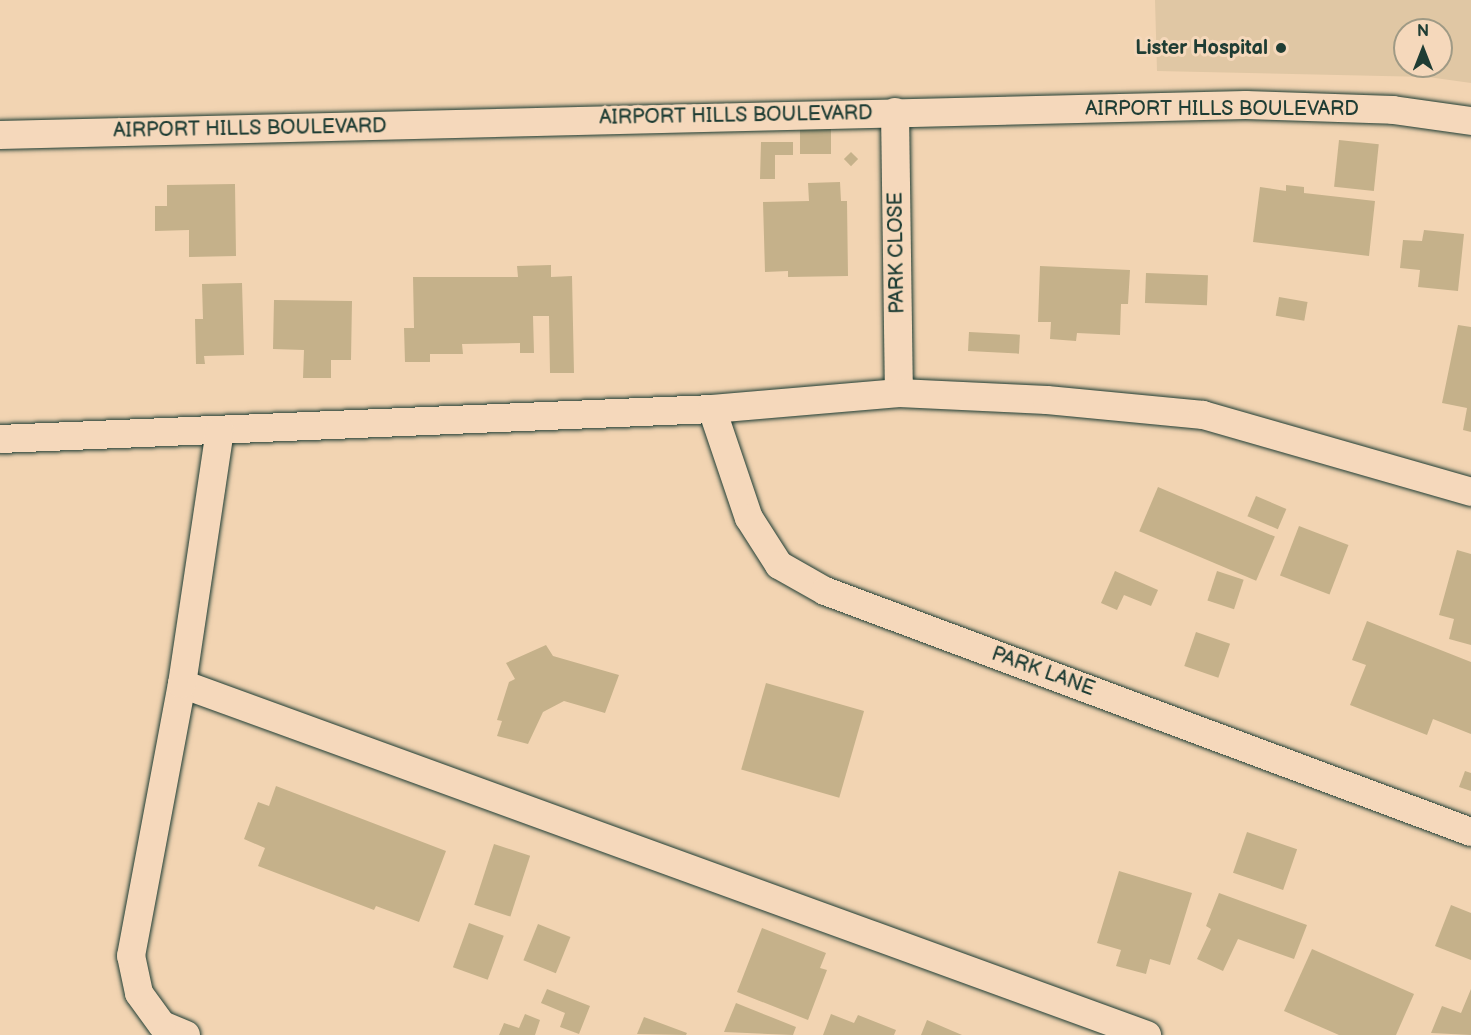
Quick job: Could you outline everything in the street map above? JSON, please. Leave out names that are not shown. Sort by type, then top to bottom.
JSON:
[{"type":"street","name":"AIRPORT HILLS BOULEVARD","points":[[0,135],[1246,105],[1393,110],[1471,122]]},
{"type":"street","name":"PARK CLOSE","points":[[895,112],[900,393]]},
{"type":"street","points":[[0,439],[712,409],[900,393],[1047,400],[1203,415],[1471,492]]},
{"type":"street","name":"PARK LANE","points":[[712,409],[749,518],[779,565],[825,591],[1471,832]]},
{"type":"street","points":[[186,1035],[162,1025],[139,993],[131,956],[182,684],[220,431]]},
{"type":"street","points":[[182,684],[1147,1035]]},
{"type":"shaded area","name":"Lister Hospital","points":[[1155,0],[1471,0],[1471,83],[1435,78],[1453,78],[1453,18],[1393,18],[1393,76],[1157,71]]},
{"type":"building","points":[[800,129],[831,129],[831,154],[800,154]]},
{"type":"building","points":[[1339,140],[1379,144],[1374,191],[1334,187]]},
{"type":"building","points":[[761,142],[793,142],[793,155],[775,155],[775,179],[760,179]]},
{"type":"building","points":[[851,152],[858,159],[851,166],[844,159]]},
{"type":"building","points":[[840,182],[841,201],[847,201],[848,276],[788,277],[788,271],[765,272],[763,202],[809,201],[808,183]]},
{"type":"building","points":[[235,184],[236,256],[189,257],[189,230],[155,231],[155,206],[167,206],[167,185]]},
{"type":"building","points":[[1286,185],[1304,187],[1304,193],[1375,201],[1369,256],[1253,242],[1260,187],[1286,191]]},
{"type":"building","points":[[1424,230],[1464,234],[1458,291],[1418,287],[1420,270],[1400,268],[1403,240],[1422,241]]},
{"type":"building","points":[[551,265],[551,277],[572,276],[574,373],[550,373],[549,316],[533,316],[534,353],[520,353],[520,343],[462,344],[463,354],[430,354],[430,362],[405,362],[404,328],[414,328],[413,277],[518,277],[517,266]]},
{"type":"building","points":[[1040,266],[1130,270],[1128,304],[1121,304],[1120,335],[1077,333],[1076,341],[1050,339],[1051,322],[1038,322]]},
{"type":"building","points":[[1146,273],[1208,275],[1207,305],[1145,303]]},
{"type":"building","points":[[242,283],[244,355],[204,356],[205,364],[196,364],[195,319],[203,319],[202,284]]},
{"type":"building","points":[[1279,297],[1308,302],[1304,321],[1276,316]]},
{"type":"building","points":[[274,300],[352,301],[351,360],[331,360],[331,378],[303,378],[304,350],[273,349]]},
{"type":"building","points":[[1458,325],[1471,327],[1471,432],[1463,430],[1467,408],[1442,403]]},
{"type":"building","points":[[969,332],[1020,335],[1019,354],[968,351]]},
{"type":"building","points":[[1158,487],[1275,537],[1256,581],[1139,531]]},
{"type":"building","points":[[1256,496],[1286,509],[1278,529],[1247,516]]},
{"type":"building","points":[[1299,526],[1348,545],[1329,594],[1280,575]]},
{"type":"building","points":[[1457,550],[1471,554],[1471,645],[1449,639],[1454,619],[1439,615]]},
{"type":"building","points":[[1115,571],[1158,590],[1151,606],[1124,595],[1117,610],[1101,603]]},
{"type":"building","points":[[1217,571],[1244,580],[1234,609],[1207,600]]},
{"type":"building","points":[[1367,621],[1471,662],[1471,734],[1433,719],[1427,735],[1350,705],[1366,665],[1352,660]]},
{"type":"building","points":[[1196,632],[1230,644],[1218,678],[1184,666]]},
{"type":"building","points":[[546,645],[553,656],[619,675],[605,713],[564,701],[543,712],[528,744],[497,736],[502,721],[497,720],[509,682],[515,679],[506,663]]},
{"type":"building","points":[[766,683],[864,711],[839,798],[741,770]]},
{"type":"building","points":[[1465,771],[1471,773],[1471,791],[1459,787]]},
{"type":"building","points":[[276,786],[446,851],[419,922],[376,906],[374,910],[258,866],[265,848],[244,839],[258,802],[269,806]]},
{"type":"building","points":[[1247,832],[1297,849],[1283,890],[1233,873]]},
{"type":"building","points":[[494,844],[530,856],[510,917],[474,905]]},
{"type":"building","points":[[1119,871],[1192,893],[1170,965],[1150,959],[1146,974],[1116,966],[1121,950],[1097,943]]},
{"type":"building","points":[[1219,893],[1307,925],[1294,959],[1238,939],[1223,971],[1197,959],[1211,929],[1206,926]]},
{"type":"building","points":[[1451,905],[1471,913],[1471,960],[1435,946]]},
{"type":"building","points":[[469,923],[504,936],[488,980],[453,967]]},
{"type":"building","points":[[538,924],[570,937],[556,973],[523,960]]},
{"type":"building","points":[[762,928],[826,953],[820,968],[827,970],[808,1020],[737,992]]},
{"type":"building","points":[[1312,949],[1414,994],[1396,1035],[1339,1035],[1284,1011]]},
{"type":"building","points":[[547,989],[590,1006],[579,1034],[560,1027],[565,1013],[541,1003]]},
{"type":"building","points":[[1471,989],[1471,1035],[1431,1033],[1442,1006],[1461,1013]]},
{"type":"building","points":[[736,1003],[796,1027],[793,1035],[724,1032]]},
{"type":"building","points":[[525,1014],[540,1020],[535,1035],[499,1035],[504,1023],[519,1028]]},
{"type":"building","points":[[831,1014],[854,1023],[858,1015],[896,1030],[894,1035],[823,1035]]},
{"type":"building","points":[[644,1017],[687,1033],[686,1035],[637,1034]]},
{"type":"building","points":[[927,1020],[962,1035],[921,1035]]},
{"type":"place","name":"Lister Hospital","points":[[1281,48]]}]
